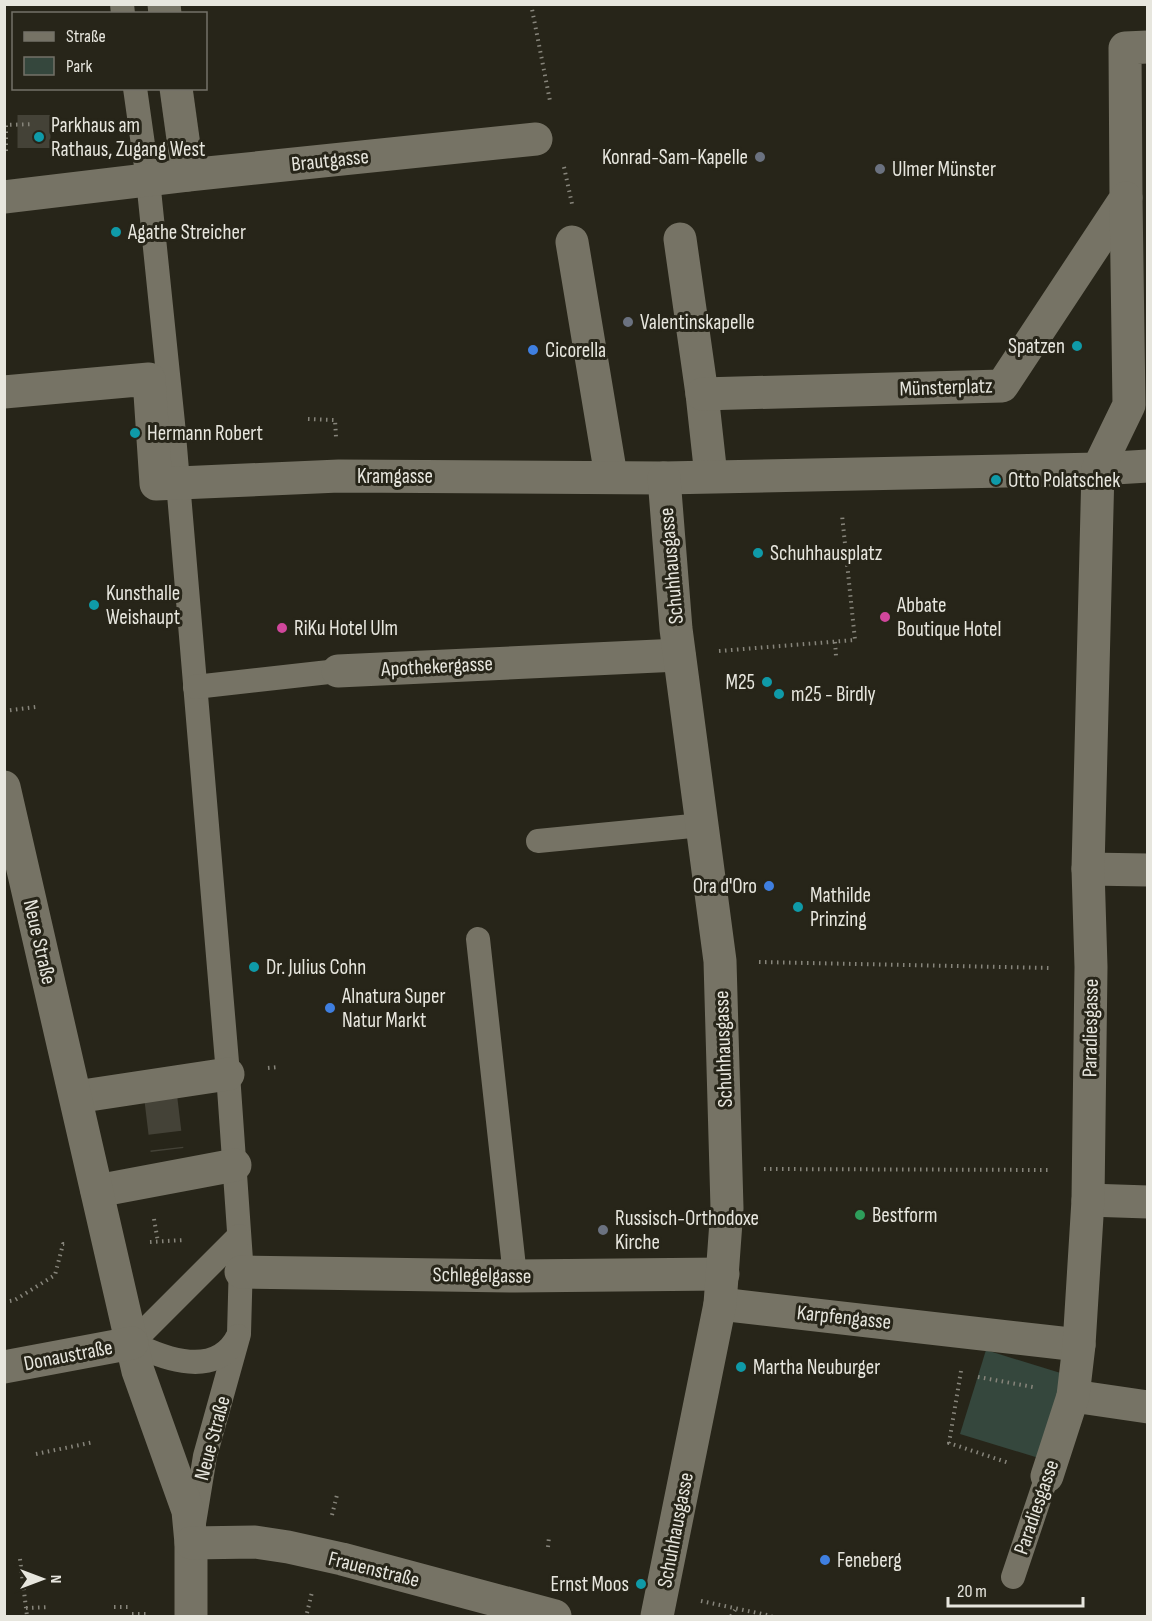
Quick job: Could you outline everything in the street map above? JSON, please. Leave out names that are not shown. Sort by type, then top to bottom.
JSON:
[{"type":"street","points":[[1098,469],[1129,405],[1125,48],[1148,47]]},
{"type":"street","points":[[176,90],[188,175]]},
{"type":"street","name":"Brautgasse","points":[[4,197],[188,175],[536,139]]},
{"type":"street","name":"Münsterplatz","points":[[702,394],[1002,386],[1126,198]]},
{"type":"street","points":[[680,239],[711,476]]},
{"type":"street","points":[[572,242],[611,476],[664,478],[838,475],[1148,466]]},
{"type":"street","name":"Kramgasse","points":[[4,392],[149,379],[156,484],[339,476],[611,476]]},
{"type":"street","name":"Paradiesgasse","points":[[1047,1476],[1073,1396],[1079,1345],[1088,1185],[1091,968],[1089,869],[1098,469]]},
{"type":"street","name":"Schuhhausgasse","points":[[660,1603],[721,1289],[727,1208],[720,962],[679,655],[664,478]]},
{"type":"street","name":"Apothekergasse","points":[[338,671],[679,655]]},
{"type":"street","name":"Neue Straße","points":[[4,786],[132,1343],[143,1386],[184,1497],[189,1519],[191,1617]]},
{"type":"street","points":[[1089,869],[1148,870]]},
{"type":"street","points":[[76,1096],[160,1092],[228,1074]]},
{"type":"street","points":[[98,1191],[169,1164],[235,1165]]},
{"type":"street","points":[[1088,1185],[1148,1202]]},
{"type":"street","name":"Schlegelgasse","points":[[241,1272],[515,1276],[721,1289]]},
{"type":"street","name":"Karpfengasse","points":[[721,1289],[968,1331],[1079,1345]]},
{"type":"street","name":"Donaustraße","points":[[4,1367],[132,1343]]},
{"type":"street","points":[[1073,1396],[1148,1407]]},
{"type":"street","name":"Frauenstraße","points":[[191,1543],[255,1542],[288,1547],[342,1559],[555,1617]]},
{"type":"lane","name":"Neue Straße","points":[[135,90],[135,182],[178,483],[240,1236],[240,1334],[205,1456],[191,1543]]},
{"type":"lane","name":"Apothekergasse","points":[[195,687],[338,671]]},
{"type":"lane","points":[[538,841],[702,825]]},
{"type":"lane","points":[[478,939],[515,1276]]},
{"type":"lane","points":[[240,1236],[132,1343],[170,1359],[186,1362],[204,1361],[230,1349],[240,1334]]},
{"type":"lane","name":"Paradiesgasse","points":[[1013,1577],[1047,1476]]},
{"type":"path","points":[[531,4],[551,110]]},
{"type":"path","points":[[6,151],[6,125],[34,124]]},
{"type":"path","points":[[562,161],[572,206]]},
{"type":"path","points":[[679,655],[855,640],[838,475]]},
{"type":"path","points":[[835,642],[836,656]]},
{"type":"path","points":[[4,711],[36,707]]},
{"type":"path","points":[[720,962],[1091,968]]},
{"type":"path","points":[[727,1169],[1088,1185]]},
{"type":"path","points":[[4,1302],[15,1300],[55,1275],[63,1244],[158,1242],[240,1236]]},
{"type":"path","points":[[968,1331],[949,1443],[1047,1476]]},
{"type":"path","points":[[961,1371],[977,1377],[1073,1396]]},
{"type":"path","points":[[36,1454],[94,1442]]},
{"type":"path","points":[[548,1547],[549,1537]]},
{"type":"path","points":[[20,1559],[27,1617]]},
{"type":"path","points":[[660,1603],[735,1610],[772,1617]]},
{"type":"path","points":[[26,1608],[49,1607]]},
{"type":"path","points":[[114,1607],[132,1607]]},
{"type":"path","points":[[732,1617],[735,1610]]},
{"type":"green space","points":[[986,1350],[1067,1375],[1042,1459],[960,1434]]},
{"type":"tunnel","points":[[34,115],[34,158]]},
{"type":"tunnel","points":[[161,1100],[167,1150]]},
{"type":"place","name":"Parkhaus am Rathaus, Zugang West","points":[[39,137]]},
{"type":"place","name":"Konrad-Sam-Kapelle","points":[[760,157]]},
{"type":"place","name":"Ulmer Münster","points":[[880,169]]},
{"type":"place","name":"Agathe Streicher","points":[[116,232]]},
{"type":"place","name":"Valentinskapelle","points":[[628,322]]},
{"type":"place","name":"Spatzen","points":[[1077,346]]},
{"type":"place","name":"Cicorella","points":[[533,350]]},
{"type":"place","name":"Hermann Robert","points":[[135,433]]},
{"type":"place","name":"Otto Polatschek","points":[[996,480]]},
{"type":"place","name":"Schuhhausplatz","points":[[758,553]]},
{"type":"place","name":"Kunsthalle Weishaupt","points":[[94,605]]},
{"type":"place","name":"Abbate Boutique Hotel","points":[[885,617]]},
{"type":"place","name":"RiKu Hotel Ulm","points":[[282,628]]},
{"type":"place","name":"M25","points":[[767,682]]},
{"type":"place","name":"m25 - Birdly","points":[[779,694]]},
{"type":"place","name":"Ora d'Oro","points":[[769,886]]},
{"type":"place","name":"Mathilde Prinzing","points":[[798,907]]},
{"type":"place","name":"Dr. Julius Cohn","points":[[254,967]]},
{"type":"place","name":"Alnatura Super Natur Markt","points":[[330,1008]]},
{"type":"place","name":"Bestform","points":[[860,1215]]},
{"type":"place","name":"Russisch-Orthodoxe Kirche","points":[[603,1230]]},
{"type":"place","name":"Martha Neuburger","points":[[741,1367]]},
{"type":"place","name":"Feneberg","points":[[825,1560]]},
{"type":"place","name":"Ernst Moos","points":[[641,1584]]}]
